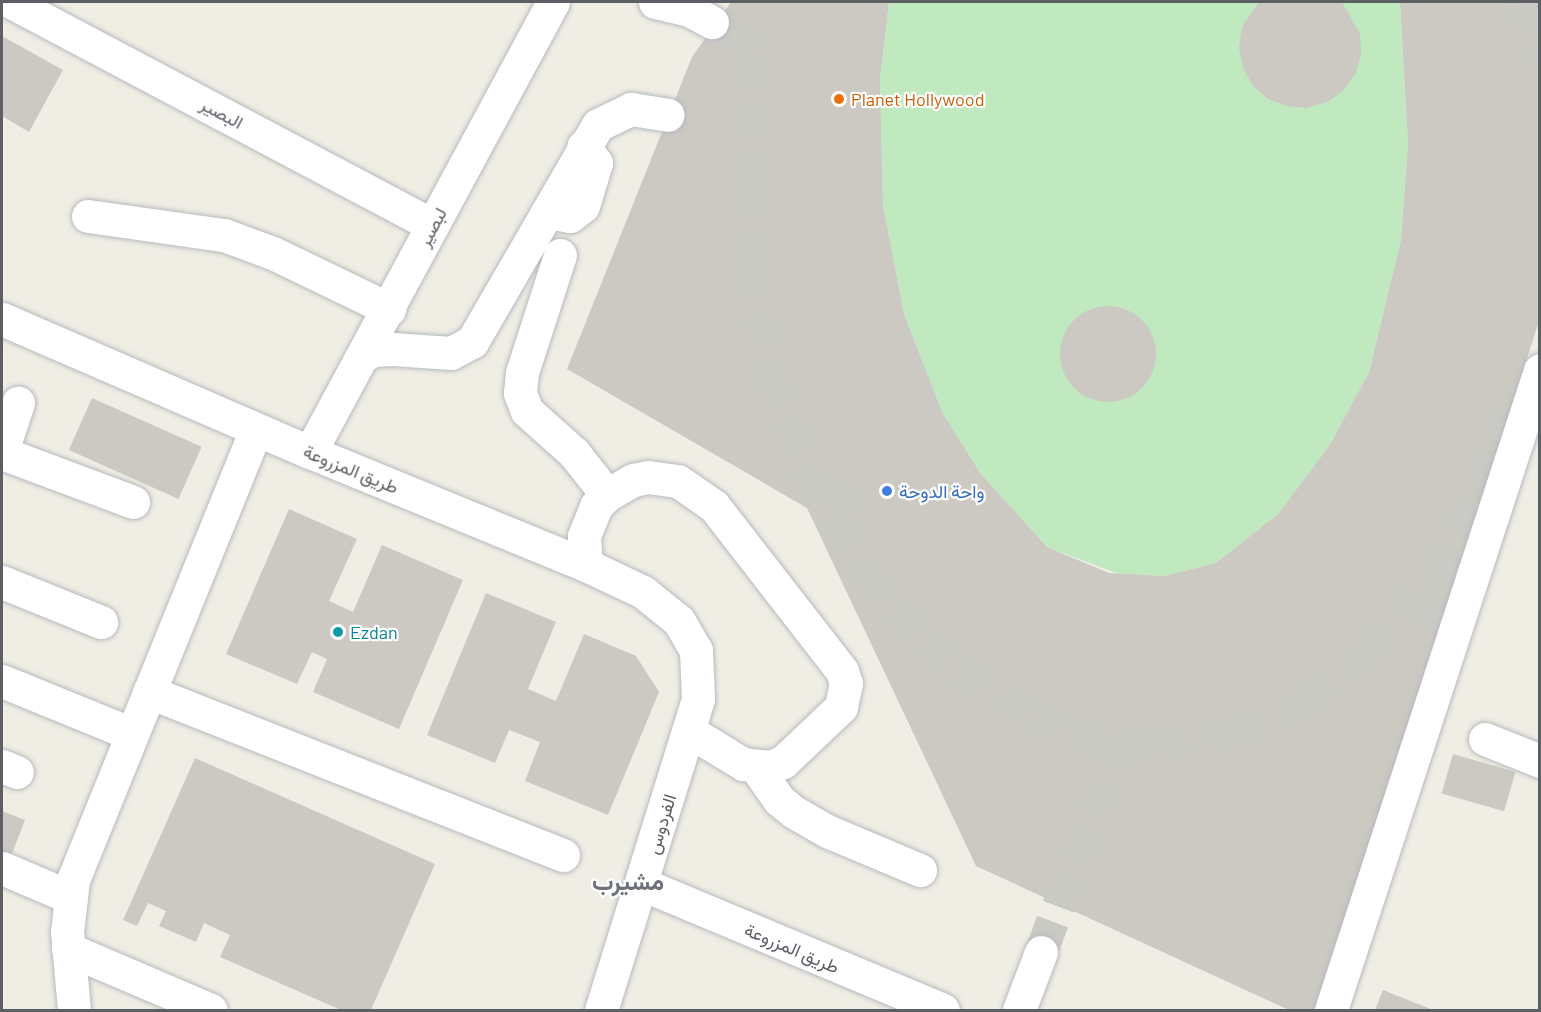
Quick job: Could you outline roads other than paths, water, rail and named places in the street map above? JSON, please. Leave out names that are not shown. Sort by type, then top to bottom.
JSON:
[{"type":"street","name":"البصير","points":[[11,2],[432,225]]},
{"type":"street","name":"لبصير","points":[[310,452],[553,2]]},
{"type":"street","points":[[655,2],[702,11]]},
{"type":"street","points":[[362,356],[374,350],[393,349],[451,353],[472,342],[583,146],[598,125],[619,112],[644,108],[668,115]]},
{"type":"street","points":[[88,216],[224,236],[275,254],[388,309]]},
{"type":"street","points":[[560,255],[522,373],[520,393],[527,411],[574,453],[607,495]]},
{"type":"street","name":"طريق المزروعة","points":[[2,319],[310,452],[586,565],[643,592],[691,635]]},
{"type":"street","points":[[1331,1011],[1533,373],[1539,344]]},
{"type":"street","points":[[18,403],[2,452],[133,502]]},
{"type":"street","points":[[74,1011],[68,949],[70,897],[79,864],[256,429]]},
{"type":"street","points":[[586,565],[584,536],[596,506],[607,495],[633,480],[648,477],[671,479],[692,487],[714,506],[842,671],[846,696],[833,717],[783,762],[756,767],[743,764],[689,731]]},
{"type":"street","points":[[2,582],[102,622]]},
{"type":"street","name":"الفردوس","points":[[601,1011],[689,731],[700,683],[691,635]]},
{"type":"street","points":[[2,681],[132,734]]},
{"type":"street","points":[[149,692],[563,855]]},
{"type":"street","points":[[1485,739],[1539,761]]},
{"type":"street","points":[[756,767],[773,792],[794,812],[827,831],[920,870]]},
{"type":"street","points":[[2,868],[70,897]]},
{"type":"street","name":"طريق المزروعة","points":[[642,884],[943,1011]]},
{"type":"street","points":[[68,949],[211,1011]]},
{"type":"street","points":[[1019,1011],[1041,952]]},
{"type":"tunnel","points":[[1522,2],[1540,65]]},
{"type":"tunnel","points":[[712,22],[744,39],[752,52],[744,184],[748,264],[770,374],[809,475],[865,572],[923,640],[957,669],[1034,716],[1076,732],[1120,742],[1159,744],[1235,733],[1306,702],[1366,655],[1430,574],[1458,530],[1521,388]]},
{"type":"tunnel","points":[[827,507],[861,486]]},
{"type":"tunnel","points":[[1415,595],[1447,625]]},
{"type":"tunnel","points":[[1041,952],[1120,742]]},
{"type":"place","name":"Planet Hollywood","points":[[839,99]]},
{"type":"place","name":"واحة الدوحة","points":[[887,491]]},
{"type":"place","name":"Ezdan","points":[[338,632]]},
{"type":"district","name":"مشيرب","points":[[628,881]]}]
